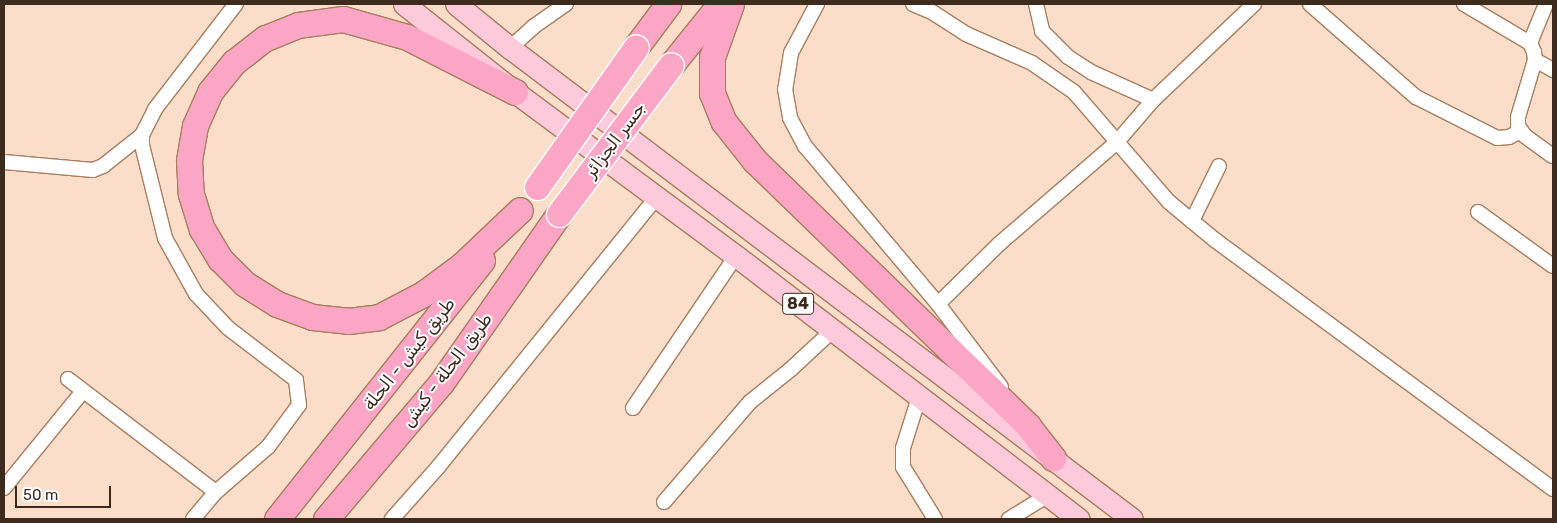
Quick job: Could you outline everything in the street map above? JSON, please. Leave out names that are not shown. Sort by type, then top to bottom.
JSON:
[{"type":"highway","name":"جسر الجزائر","points":[[537,187],[668,4]]},
{"type":"highway","name":"جسر الجزائر","points":[[559,214],[671,65],[720,4]]},
{"type":"highway","points":[[731,4],[712,57],[712,93],[724,122],[755,161],[1028,426],[1053,458]]},
{"type":"highway","points":[[515,92],[407,37],[343,19],[298,25],[265,38],[234,62],[210,92],[195,126],[189,160],[191,194],[199,220],[220,259],[245,284],[277,304],[312,318],[348,321],[379,317],[423,294],[461,266],[520,210]]},
{"type":"highway","name":"طريق كيش - الحلة","points":[[277,519],[460,289],[537,187]]},
{"type":"highway","name":"طريق الحلة - كيش","points":[[326,519],[441,383],[559,214]]},
{"type":"main road","points":[[404,4],[515,92]]},
{"type":"main road","points":[[456,4],[510,48],[1132,519]]},
{"type":"main road","name":"84","points":[[515,92],[736,256],[1079,519]]},
{"type":"street","points":[[4,162],[93,170],[103,166],[142,135],[160,102],[236,4]]},
{"type":"street","points":[[510,48],[529,30],[566,4]]},
{"type":"street","points":[[817,4],[791,53],[785,89],[790,118],[805,146],[827,175],[938,304],[991,373],[1028,426]]},
{"type":"street","points":[[912,4],[932,12],[966,34],[1039,68],[1074,92],[1169,202],[1215,240],[1553,489]]},
{"type":"street","points":[[1036,4],[1042,31],[1068,57],[1091,72],[1153,100]]},
{"type":"street","points":[[938,304],[999,244],[1117,142],[1153,100],[1254,4]]},
{"type":"street","points":[[1310,4],[1416,97],[1497,138],[1509,137],[1521,131]]},
{"type":"street","points":[[1464,4],[1530,43],[1535,60],[1518,117],[1521,131],[1553,156]]},
{"type":"street","points":[[1530,43],[1546,4]]},
{"type":"street","points":[[1535,60],[1553,70]]},
{"type":"street","points":[[142,135],[142,145],[165,238],[196,294],[228,328],[296,380],[299,405],[268,447],[216,492],[193,519]]},
{"type":"street","points":[[1192,221],[1218,166]]},
{"type":"street","points":[[397,518],[657,197]]},
{"type":"street","points":[[1478,212],[1553,266]]},
{"type":"street","points":[[633,408],[736,256]]},
{"type":"street","points":[[664,502],[750,402],[791,369],[832,331]]},
{"type":"street","points":[[68,379],[216,492]]},
{"type":"street","points":[[4,488],[83,391]]},
{"type":"street","points":[[919,397],[903,448],[903,467],[935,519]]},
{"type":"street","points":[[1009,519],[1048,495]]}]
